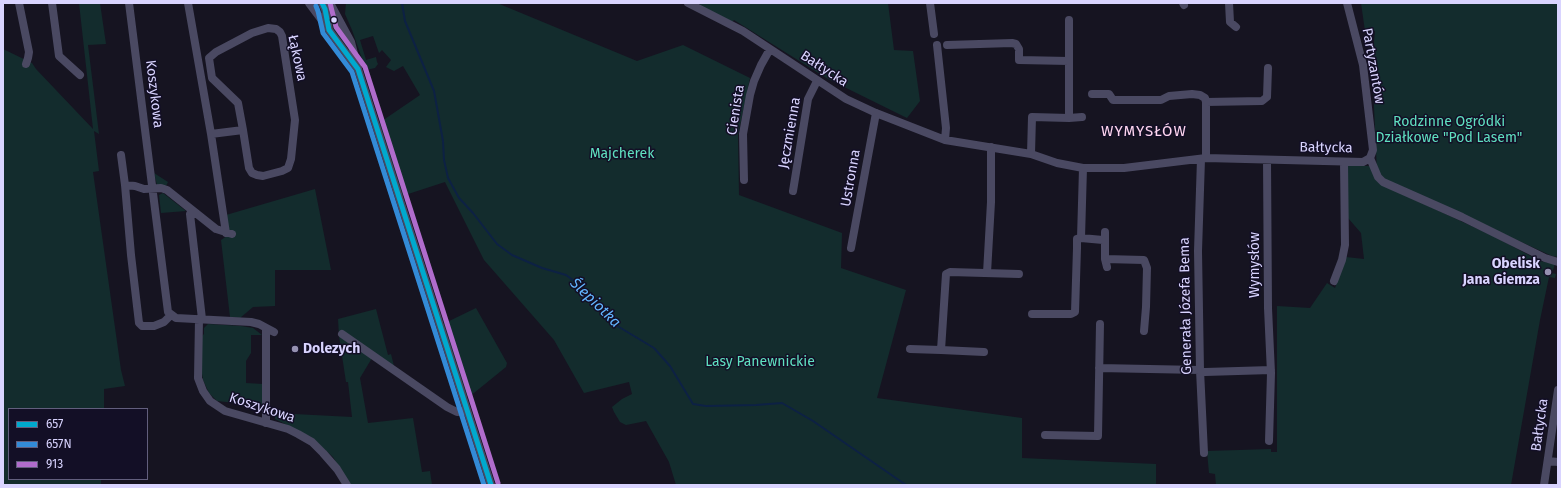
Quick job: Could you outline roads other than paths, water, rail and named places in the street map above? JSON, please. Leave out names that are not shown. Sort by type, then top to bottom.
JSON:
[{"type":"street","points":[[20,3],[28,52],[26,64]]},
{"type":"street","points":[[52,3],[59,56],[80,76]]},
{"type":"street","name":"Koszykowa","points":[[129,3],[168,312],[171,315]]},
{"type":"street","points":[[125,185],[144,189],[161,188],[167,190],[216,229],[229,234],[188,3]]},
{"type":"street","points":[[309,3],[358,69]]},
{"type":"street","points":[[322,3],[330,30]]},
{"type":"street","points":[[330,3],[349,35],[358,69],[491,485]]},
{"type":"street","name":"Bałtycka","points":[[688,3],[695,5],[730,24],[846,99],[876,113],[945,140],[1031,154],[1057,163],[1083,168],[1124,168],[1203,158],[1344,162],[1363,162],[1370,158],[1378,177],[1383,182],[1462,217],[1545,258],[1558,262]]},
{"type":"street","points":[[930,3],[934,34]]},
{"type":"street","points":[[1229,3],[1230,22],[1236,27]]},
{"type":"street","name":"Partyzantów","points":[[1347,3],[1363,64],[1372,150],[1370,158]]},
{"type":"street","points":[[1069,20],[1069,118]]},
{"type":"street","name":"Łąkowa","points":[[264,29],[276,29],[282,36],[295,120],[291,159],[288,168],[282,172],[263,176],[252,173],[249,168],[244,130],[238,103],[212,78],[209,58],[216,52],[252,33],[264,29]]},
{"type":"street","points":[[946,45],[1012,43],[1016,44],[1019,49],[1019,60],[1069,61]]},
{"type":"street","points":[[937,45],[946,128],[945,140]]},
{"type":"street","name":"Cienista","points":[[744,180],[744,134],[750,95],[761,64],[770,49]]},
{"type":"street","points":[[345,53],[349,54],[354,50]]},
{"type":"street","points":[[1092,94],[1109,94],[1113,100],[1161,100],[1169,96],[1192,94],[1200,95],[1206,98],[1206,102],[1262,100],[1267,97],[1268,68]]},
{"type":"street","name":"Jęczmienna","points":[[792,191],[808,99],[817,81]]},
{"type":"street","name":"Generała Józefa Bema","points":[[1204,453],[1200,370],[1198,251],[1206,102]]},
{"type":"street","name":"Ustronna","points":[[851,248],[876,113]]},
{"type":"street","points":[[1031,154],[1032,117],[1082,117]]},
{"type":"street","points":[[211,134],[244,130]]},
{"type":"street","points":[[987,273],[991,202],[991,147]]},
{"type":"street","points":[[121,155],[140,325],[154,326],[164,322],[171,315],[176,318],[251,322],[259,324],[270,330],[266,423]]},
{"type":"street","name":"Wymysłów","points":[[1267,160],[1268,308],[1271,370],[1270,441]]},
{"type":"street","points":[[1334,281],[1342,260],[1345,245],[1344,162]]},
{"type":"street","points":[[1032,314],[1071,314],[1075,312],[1077,248],[1078,239],[1081,238],[1083,168]]},
{"type":"street","name":"Koszykowa","points":[[192,210],[190,214],[200,319],[197,373],[199,384],[210,401],[225,411],[288,429],[312,442],[337,469],[347,485]]},
{"type":"street","points":[[1106,232],[1106,263],[1144,260],[1147,268],[1144,331]]},
{"type":"street","points":[[1081,238],[1103,240],[1105,243]]},
{"type":"street","points":[[941,350],[946,274],[950,272],[1019,274]]},
{"type":"street","points":[[1045,435],[1098,436],[1100,324]]},
{"type":"street","points":[[342,334],[447,407],[458,412],[467,411]]},
{"type":"street","points":[[910,349],[984,352]]},
{"type":"street","points":[[1100,368],[1200,370],[1205,372],[1271,370]]},
{"type":"street","name":"Bałtycka","points":[[1544,485],[1558,390]]},
{"type":"street","name":"Bałtycka","points":[[1548,461],[1558,462]]},
{"type":"waterway","name":"Ślepiotka","points":[[402,3],[405,21],[434,91],[448,178],[459,198],[473,213],[497,244],[512,255],[542,268],[566,275],[581,286],[602,313],[614,324],[654,348],[670,366],[693,404],[706,406],[782,403],[813,421],[906,485]]},
{"type":"place","name":"Obelisk Jana Giemza","points":[[1548,272]]},
{"type":"place","name":"Dolezych","points":[[295,349]]},
{"type":"district","name":"WYMYSŁÓW","points":[[1144,132]]},
{"type":"park label","name":"Rodzinne Ogródki Działkowe \"Pod Lasem\"","points":[[1449,130]]},
{"type":"park label","name":"Majcherek","points":[[622,154]]},
{"type":"park label","name":"Lasy Panewnickie","points":[[760,362]]}]
